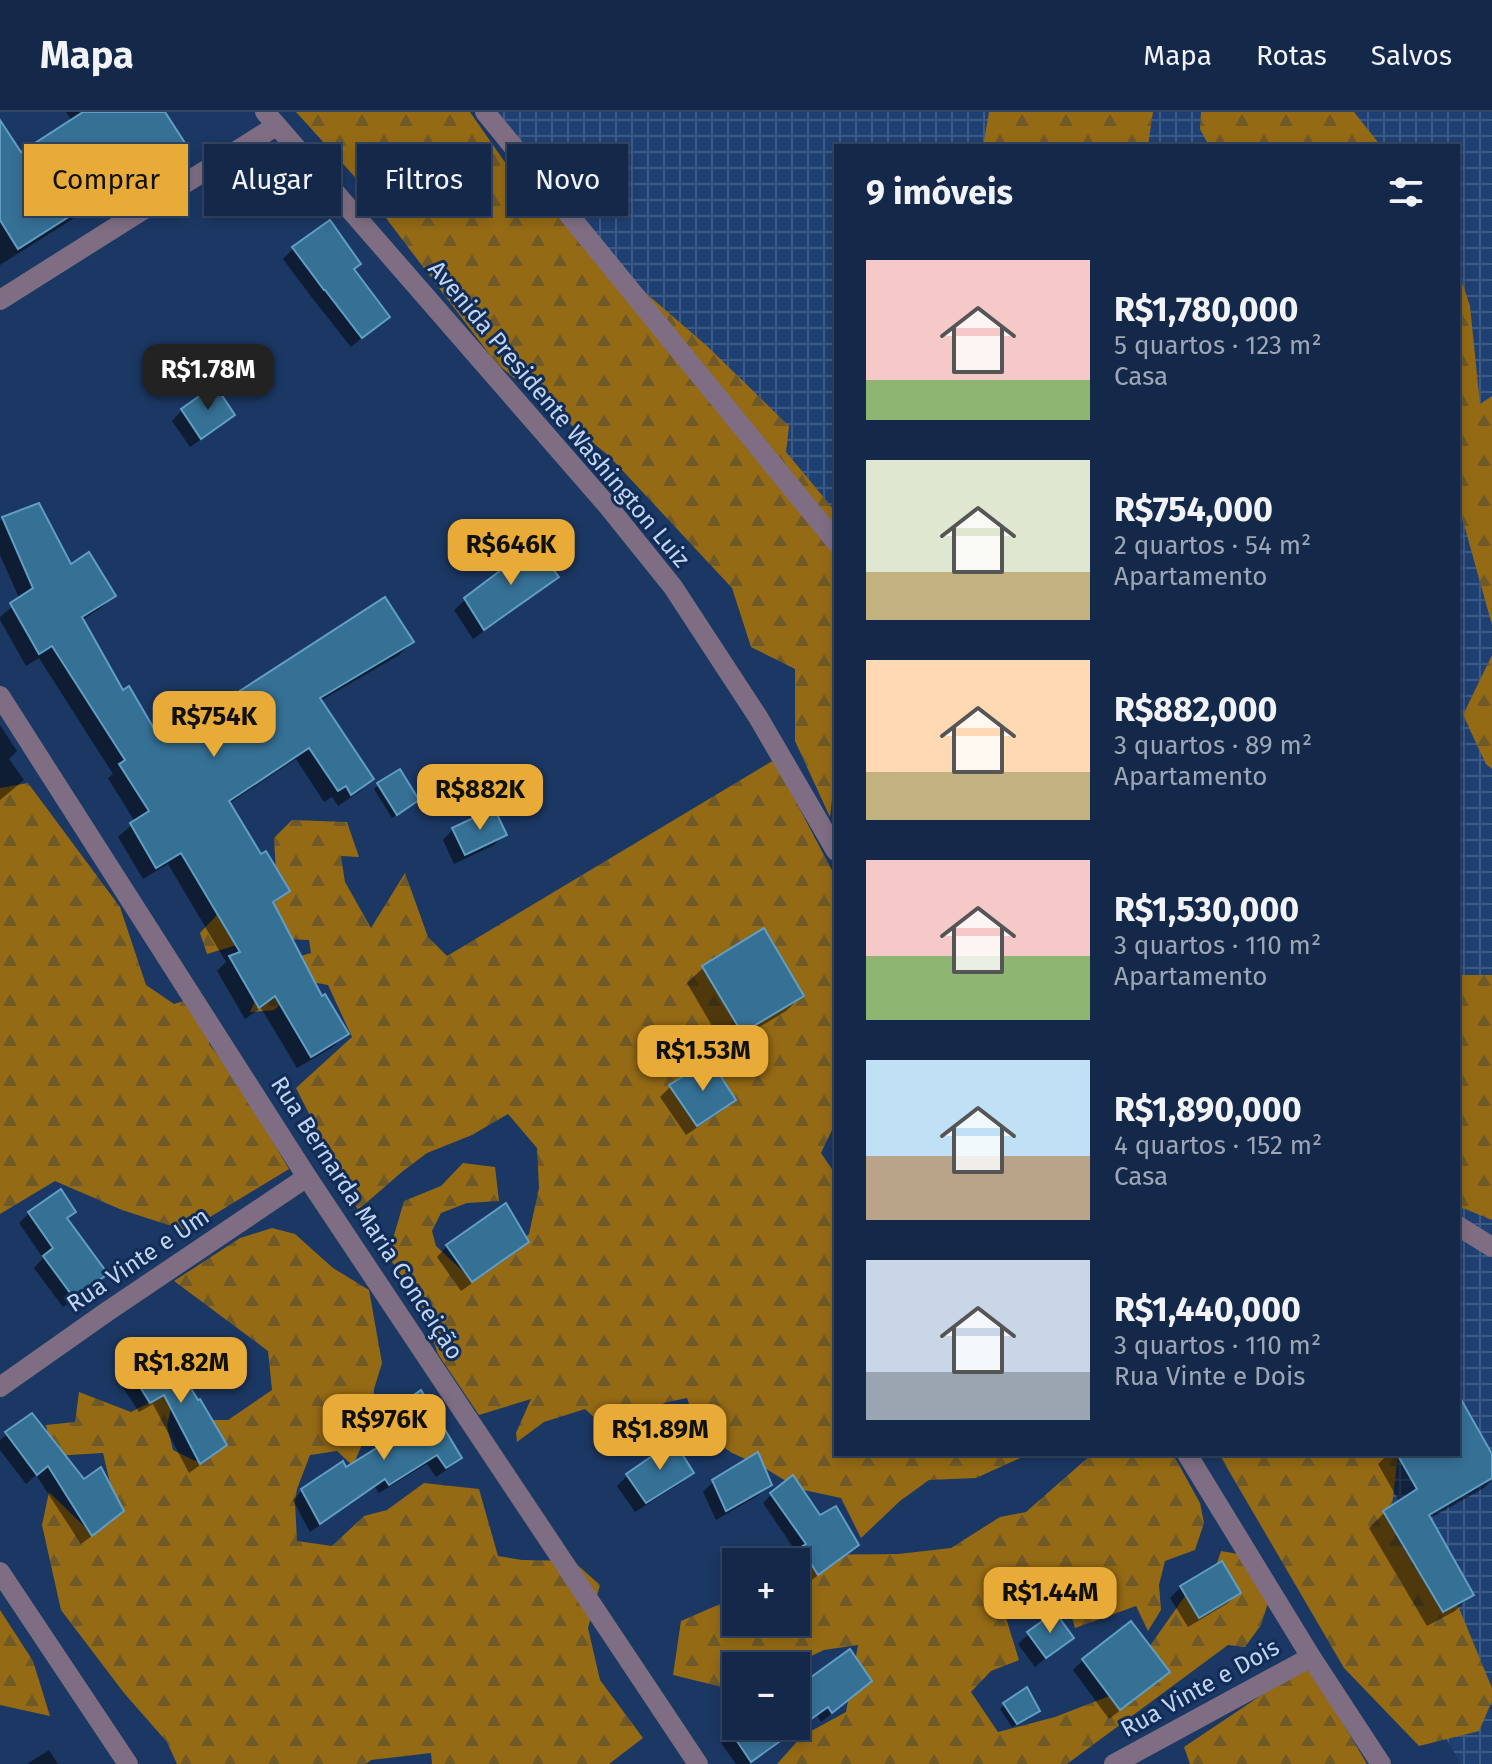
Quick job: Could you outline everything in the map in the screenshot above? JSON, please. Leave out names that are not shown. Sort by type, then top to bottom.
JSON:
[{"type":"street","points":[[485,112],[834,540]]},
{"type":"street","points":[[0,300],[271,119]]},
{"type":"street","name":"Avenida Presidente Washington Luiz","points":[[271,119],[607,505],[673,587],[758,717],[834,848]]},
{"type":"street","name":"Rua Bernarda Maria Conceição","points":[[0,696],[307,1177],[698,1764]]},
{"type":"street","name":"Rua Vinte e Um","points":[[0,1387],[307,1177]]},
{"type":"street","points":[[1460,1227],[1492,1247]]},
{"type":"street","points":[[1188,1456],[1311,1657],[1381,1764]]},
{"type":"street","points":[[0,1572],[128,1764]]},
{"type":"street","name":"Rua Vinte e Dois","points":[[1114,1764],[1311,1657]]},
{"type":"shaded area","points":[[494,112],[1492,112],[1492,1764],[1461,1764],[1280,1456],[1460,1456],[1460,144],[834,144],[834,694],[555,216],[628,216],[628,144],[513,144]]},
{"type":"green space","points":[[296,112],[470,112],[507,165],[507,216],[557,216],[707,346],[789,426],[786,452],[834,510],[834,782],[830,817],[795,741],[795,669],[751,647],[732,588],[609,456],[496,363],[384,216],[491,216],[491,144],[357,144],[357,180],[341,162],[341,144],[325,144]]},
{"type":"green space","points":[[989,112],[1153,112],[1148,144],[983,144]]},
{"type":"green space","points":[[1201,112],[1354,112],[1379,144],[1208,144],[1200,129]]},
{"type":"green space","points":[[1460,276],[1470,306],[1480,404],[1492,396],[1492,625],[1460,510]]},
{"type":"green space","points":[[1492,655],[1492,769],[1486,764],[1463,715]]},
{"type":"green space","points":[[774,760],[834,874],[834,1130],[821,1153],[834,1172],[834,1456],[1025,1456],[976,1478],[929,1480],[900,1501],[861,1538],[841,1498],[799,1489],[732,1453],[697,1429],[687,1398],[664,1403],[621,1442],[585,1409],[544,1422],[517,1442],[516,1433],[531,1399],[479,1415],[438,1354],[421,1305],[388,1256],[404,1201],[441,1186],[463,1163],[495,1167],[499,1201],[467,1203],[441,1213],[432,1231],[436,1246],[468,1276],[498,1260],[529,1234],[539,1188],[537,1148],[508,1114],[472,1135],[427,1153],[358,1210],[296,1088],[352,1037],[328,985],[306,981],[274,1010],[250,1012],[272,964],[311,953],[309,940],[260,938],[207,954],[200,933],[216,916],[227,895],[272,909],[277,891],[274,838],[292,820],[347,822],[359,857],[341,856],[345,882],[371,928],[405,873],[428,937],[447,956]]},
{"type":"green space","points":[[28,783],[120,907],[146,985],[174,1004],[200,996],[211,1011],[209,1044],[237,1081],[289,1169],[187,1231],[122,1210],[55,1181],[0,1214],[0,788]]},
{"type":"green space","points":[[1460,975],[1492,975],[1492,1220],[1460,1207]]},
{"type":"green space","points":[[272,1228],[295,1234],[333,1268],[369,1290],[382,1363],[374,1389],[372,1425],[353,1466],[337,1451],[310,1455],[295,1502],[297,1541],[332,1546],[364,1516],[387,1510],[424,1483],[479,1489],[498,1556],[573,1561],[600,1585],[588,1628],[600,1680],[643,1738],[609,1764],[432,1764],[431,1753],[371,1760],[366,1764],[177,1764],[167,1742],[124,1693],[61,1610],[42,1525],[49,1492],[89,1531],[116,1509],[103,1453],[53,1456],[46,1425],[75,1422],[79,1392],[131,1412],[152,1401],[161,1361],[172,1403],[167,1426],[173,1450],[195,1461],[218,1449],[205,1420],[228,1420],[272,1390],[268,1351],[174,1281],[240,1238]]},
{"type":"green space","points":[[1090,1456],[1174,1456],[1200,1503],[1204,1523],[1195,1550],[1165,1561],[1159,1585],[1161,1610],[1148,1631],[1136,1606],[1075,1628],[1068,1603],[1025,1603],[1006,1618],[1019,1660],[991,1671],[971,1692],[998,1732],[1055,1717],[1122,1691],[1185,1596],[1206,1597],[1221,1551],[1244,1555],[1268,1603],[1261,1625],[1245,1647],[1228,1645],[1067,1764],[777,1764],[798,1740],[810,1740],[810,1732],[846,1712],[858,1645],[824,1650],[810,1657],[810,1652],[722,1652],[722,1687],[673,1675],[681,1621],[722,1603],[722,1636],[810,1636],[810,1555],[898,1554],[951,1548],[1000,1517],[1026,1512]]},
{"type":"green space","points":[[1220,1456],[1398,1456],[1392,1506],[1459,1608],[1492,1688],[1492,1701],[1479,1731],[1419,1746],[1344,1668]]},
{"type":"green space","points":[[0,1610],[33,1661],[50,1716],[0,1705]]},
{"type":"green space","points":[[1308,1664],[1367,1764],[1190,1764],[1184,1747]]},
{"type":"building","points":[[83,112],[165,112],[185,143],[183,144],[33,144]]},
{"type":"building","points":[[0,120],[21,152],[24,150],[24,216],[70,216],[18,249],[0,220]]},
{"type":"building","points":[[330,220],[361,264],[354,269],[390,317],[362,338],[292,247]]},
{"type":"building","points":[[215,385],[235,415],[201,439],[181,409]]},
{"type":"building","points":[[39,503],[71,564],[89,552],[116,596],[82,617],[123,690],[129,686],[160,739],[385,597],[414,642],[320,698],[374,779],[351,795],[346,786],[338,791],[309,748],[229,801],[261,854],[266,851],[290,891],[273,902],[322,996],[325,994],[349,1034],[311,1057],[275,996],[259,1008],[229,956],[240,952],[181,853],[156,868],[130,823],[149,811],[119,764],[125,760],[52,646],[39,654],[10,603],[33,588],[2,517]]},
{"type":"building","points":[[534,545],[559,577],[484,630],[464,598]]},
{"type":"building","points":[[400,769],[419,800],[397,815],[377,783]]},
{"type":"building","points":[[494,808],[507,835],[465,855],[452,828]]},
{"type":"building","points":[[764,928],[804,996],[742,1033],[702,966]]},
{"type":"building","points":[[710,1060],[736,1100],[697,1126],[669,1085]]},
{"type":"building","points":[[61,1189],[76,1212],[67,1218],[108,1274],[74,1298],[43,1256],[53,1248],[28,1212]]},
{"type":"building","points":[[506,1203],[529,1242],[472,1282],[446,1245]]},
{"type":"building","points":[[168,1351],[227,1445],[200,1464],[164,1395],[150,1403],[132,1374]]},
{"type":"building","points":[[421,1390],[462,1458],[446,1468],[437,1455],[389,1485],[385,1479],[320,1524],[301,1489],[343,1461],[346,1467],[415,1424],[401,1404]]},
{"type":"building","points":[[1460,1398],[1492,1454],[1492,1478],[1429,1515],[1474,1595],[1443,1612],[1383,1511],[1417,1489],[1398,1456],[1460,1456]]},
{"type":"building","points":[[32,1413],[84,1479],[101,1467],[124,1511],[92,1536],[48,1466],[37,1475],[5,1432]]},
{"type":"building","points":[[674,1441],[694,1473],[646,1503],[626,1474]]},
{"type":"building","points":[[758,1452],[772,1485],[726,1511],[712,1480]]},
{"type":"building","points":[[793,1475],[820,1515],[836,1506],[859,1545],[818,1575],[810,1562],[810,1548],[802,1548],[806,1544],[770,1493]]},
{"type":"building","points":[[1222,1561],[1241,1593],[1199,1618],[1180,1586]]},
{"type":"building","points":[[1055,1612],[1074,1638],[1046,1658],[1027,1632]]},
{"type":"building","points":[[1131,1621],[1170,1672],[1120,1710],[1082,1659]]},
{"type":"building","points":[[850,1649],[872,1681],[832,1713],[828,1707],[810,1720],[810,1678]]},
{"type":"building","points":[[1027,1687],[1040,1711],[1017,1724],[1003,1703]]},
{"type":"building","points":[[736,1740],[782,1740],[751,1762]]}]
